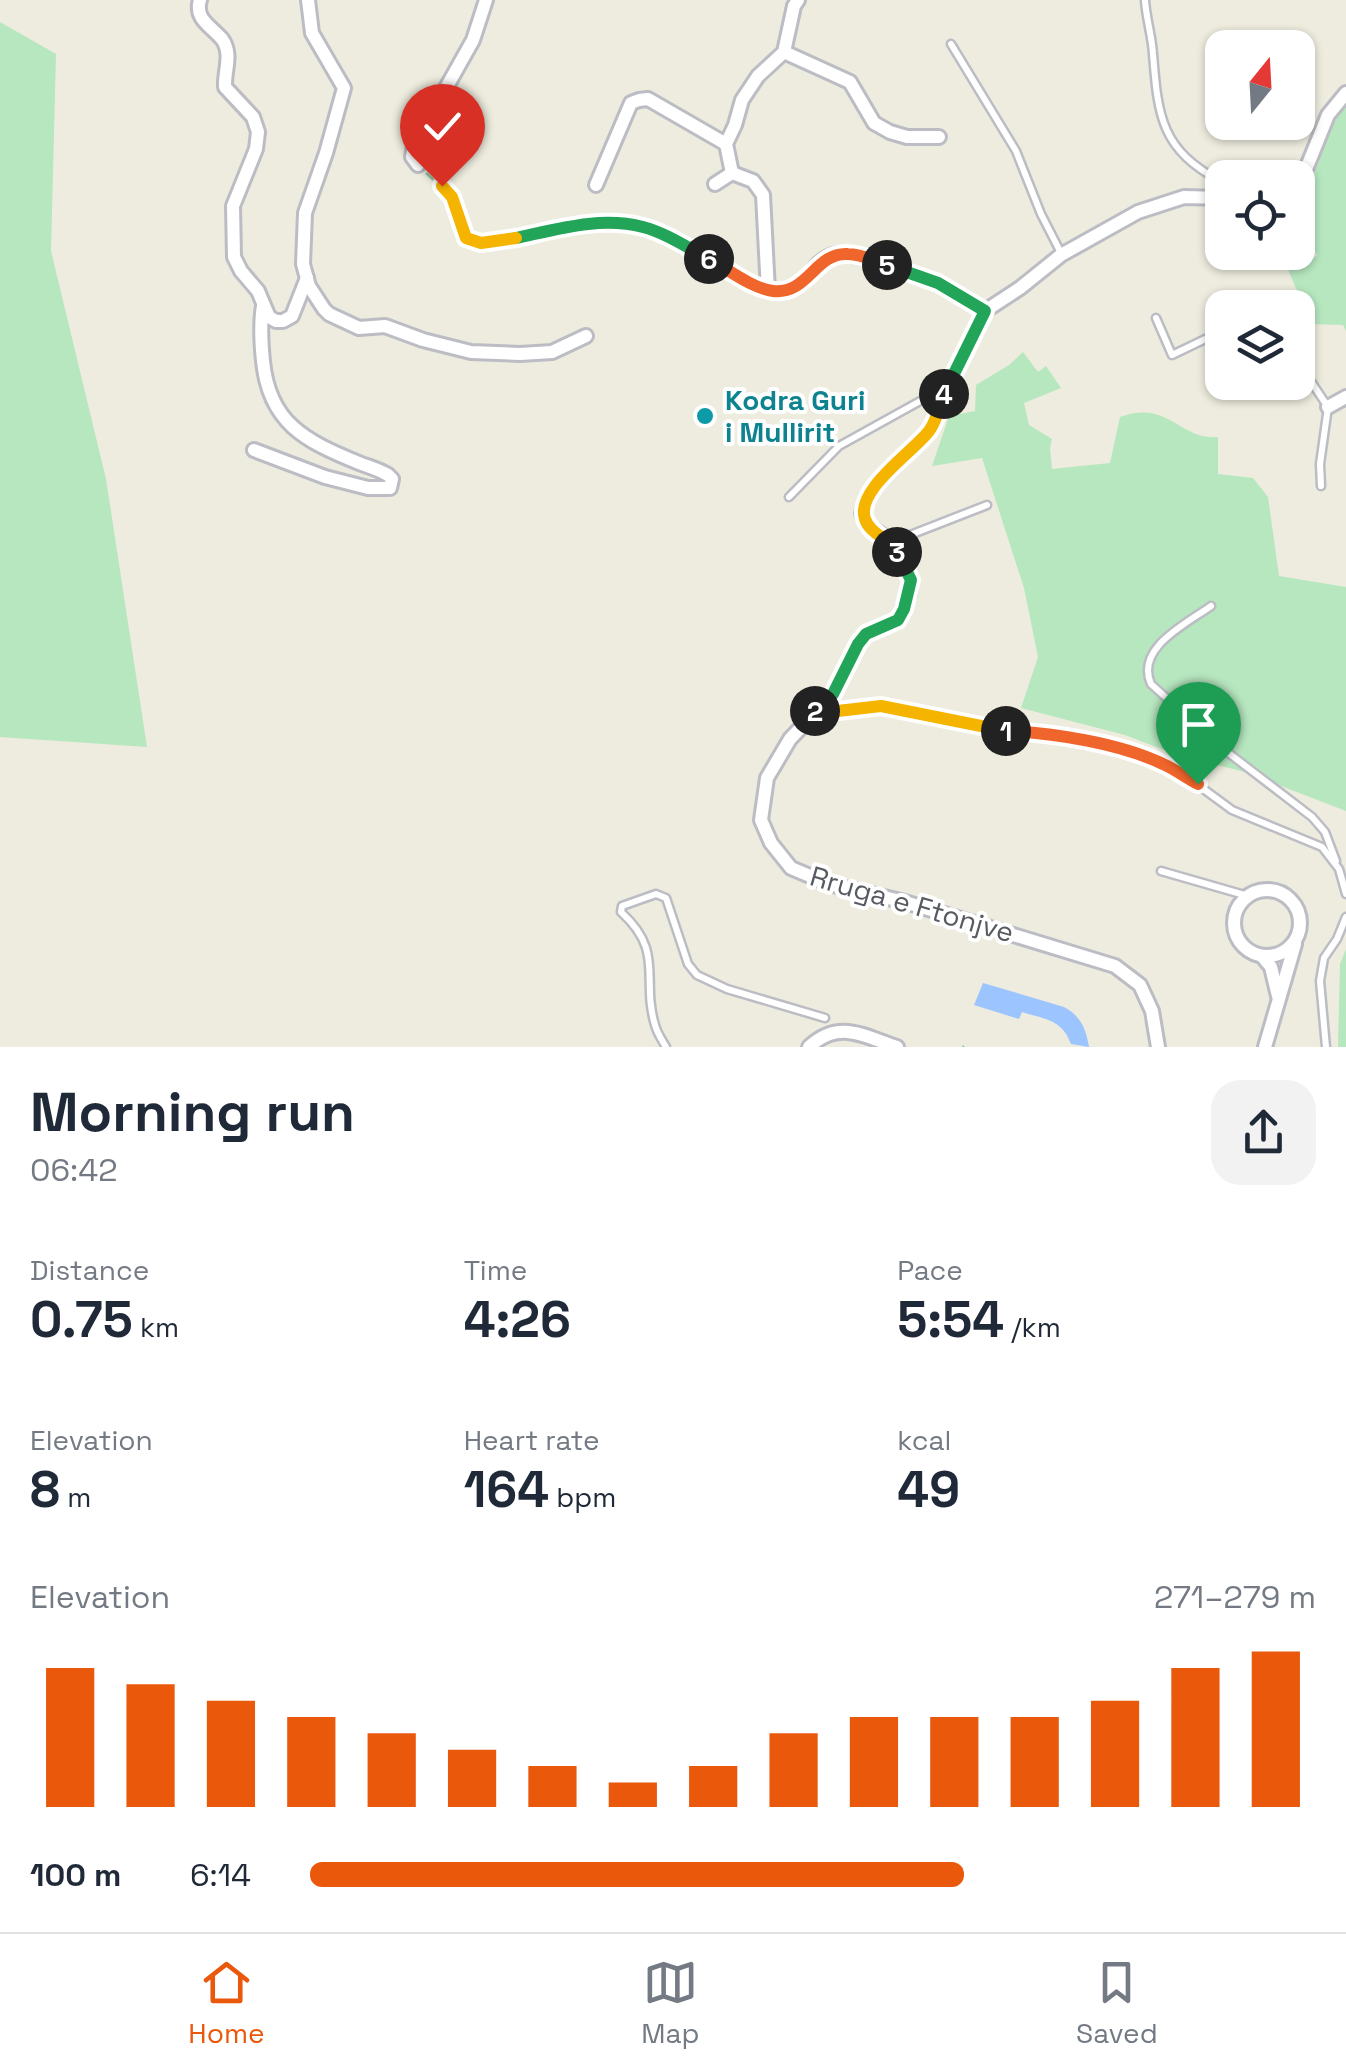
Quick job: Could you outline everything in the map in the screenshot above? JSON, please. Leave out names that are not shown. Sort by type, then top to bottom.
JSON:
[{"type":"street","points":[[200,0],[200,16],[226,48],[225,86],[253,117],[258,132],[256,149],[233,206],[234,257],[258,292],[269,317],[276,321],[292,316],[307,278]]},
{"type":"street","points":[[308,0],[312,34],[344,88],[304,213],[303,264],[309,286],[324,309],[359,328],[385,326],[454,349],[552,352],[586,336]]},
{"type":"street","points":[[418,165],[412,157],[414,145],[473,40],[486,0]]},
{"type":"street","points":[[732,173],[726,144],[742,100],[758,76],[784,52],[798,0]]},
{"type":"street","points":[[784,52],[850,82],[874,123],[890,132],[907,137],[939,136]]},
{"type":"street","points":[[1310,160],[1328,114],[1346,93]]},
{"type":"street","points":[[596,185],[631,103],[638,100],[648,99],[726,144]]},
{"type":"street","points":[[732,173],[753,181],[762,195],[768,291],[785,292],[800,285],[834,254],[850,254],[938,283],[985,311]]},
{"type":"street","points":[[715,184],[732,173]]},
{"type":"street","points":[[892,542],[867,525],[862,512],[866,499],[931,430],[985,311],[1061,254],[1138,212],[1184,197],[1205,198]]},
{"type":"street","points":[[254,450],[336,480],[368,488],[390,488],[392,479],[388,475],[320,445],[289,425],[278,412],[264,372],[260,320],[263,306]]},
{"type":"street","points":[[1328,407],[1346,398]]},
{"type":"street","name":"Rruga e Ftonjve","points":[[892,542],[911,580],[904,609],[898,620],[866,634],[833,694],[790,739],[766,778],[762,820],[771,844],[791,868],[829,884],[905,902],[1115,966],[1140,985],[1152,1011],[1158,1047]]},
{"type":"street","points":[[1265,1047],[1298,935],[1299,914],[1287,897],[1268,890],[1248,896],[1235,914],[1234,925],[1242,945],[1262,956],[1284,952],[1298,935]]},
{"type":"street","points":[[1262,956],[1271,968],[1279,998]]},
{"type":"street","points":[[810,1047],[828,1032],[846,1030],[898,1047]]},
{"type":"lane","points":[[1145,0],[1159,112],[1166,134],[1205,172]]},
{"type":"lane","points":[[951,44],[1016,152],[1061,254]]},
{"type":"lane","points":[[1156,318],[1172,355],[1205,339]]},
{"type":"lane","points":[[1315,388],[1328,407],[1321,486]]},
{"type":"lane","points":[[789,497],[839,446],[922,400],[945,392]]},
{"type":"lane","points":[[892,542],[987,505]]},
{"type":"lane","points":[[1211,606],[1159,644],[1149,658],[1146,674],[1151,684],[1222,748],[1326,832],[1346,894]]},
{"type":"lane","points":[[812,714],[881,706],[1006,731],[1047,732],[1108,746],[1162,763],[1232,810],[1322,846],[1339,869]]},
{"type":"lane","points":[[1160,871],[1248,896]]},
{"type":"lane","points":[[666,1047],[656,1027],[645,942],[633,922],[621,912],[622,906],[656,894],[666,898],[688,964],[697,974],[727,989],[825,1018]]},
{"type":"lane","points":[[1326,1047],[1320,981],[1324,958],[1338,939],[1346,917]]},
{"type":"path","points":[[418,165],[452,197],[466,238],[494,242],[596,222],[620,223],[647,228],[768,291]]},
{"type":"green space","points":[[0,22],[56,54],[51,251],[106,479],[147,747],[0,737]]},
{"type":"green space","points":[[1346,104],[1346,331],[1343,325],[1315,324],[1315,290],[1297,290],[1288,270],[1315,270],[1315,174]]},
{"type":"green space","points":[[1023,352],[1038,372],[1046,366],[1061,388],[1024,403],[1029,425],[1052,439],[1052,469],[1110,463],[1120,417],[1136,413],[1162,416],[1193,433],[1218,437],[1218,474],[1253,478],[1268,497],[1279,576],[1346,587],[1346,811],[1245,772],[1021,708],[1038,657],[1024,588],[982,458],[932,466],[949,416],[975,411],[976,385]]},
{"type":"green space","points":[[1346,949],[1346,1047],[1338,1047],[1340,964]]},
{"type":"water","points":[[983,983],[1064,1007],[1082,1024],[1089,1047],[1071,1044],[1063,1029],[1045,1019],[1022,1012],[1019,1019],[974,1005]]},
{"type":"place","name":"Kodra Guri i Mullirit","points":[[705,416]]},
{"type":"route","points":[[442,186],[452,197],[466,238],[481,243],[596,222],[620,223],[647,228],[752,284],[768,291],[785,292],[800,285],[834,254],[850,254],[938,283],[985,311],[931,430],[879,482],[862,512],[867,525],[892,542],[911,580],[904,609],[898,620],[866,634],[833,694],[812,714],[881,706],[1006,731],[1047,732],[1162,763],[1198,784]]}]
